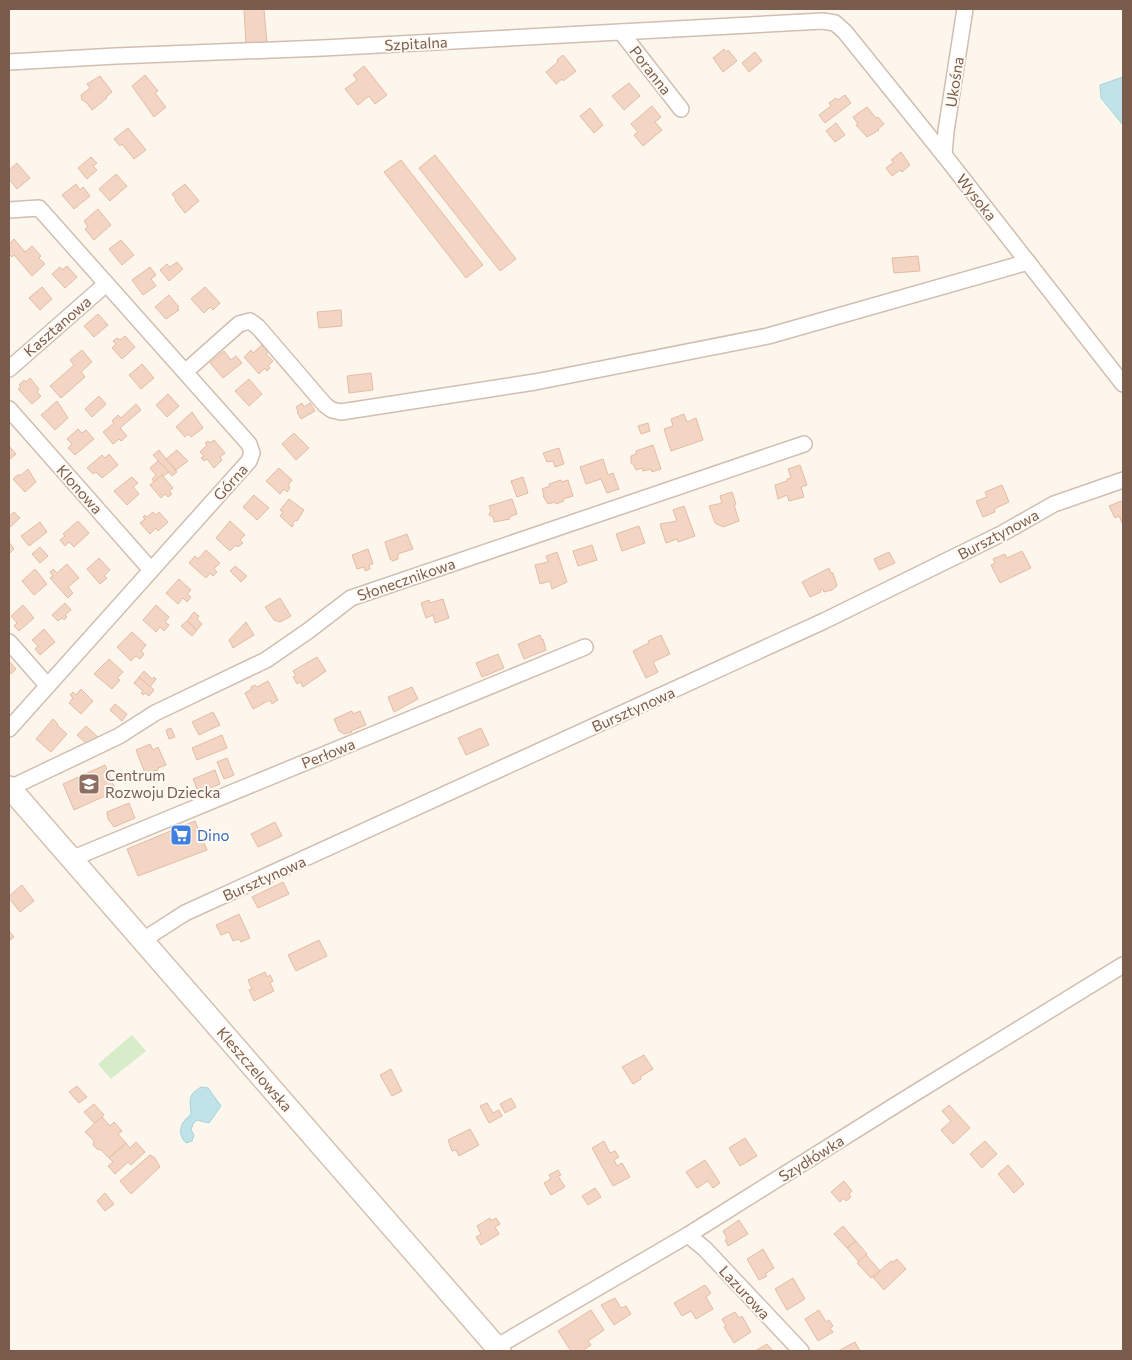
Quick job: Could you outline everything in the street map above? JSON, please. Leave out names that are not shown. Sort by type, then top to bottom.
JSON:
[{"type":"main road","name":"Kleszczelowska","points":[[9,788],[498,1349]]},
{"type":"street","name":"Ukośna","points":[[944,155],[965,9]]},
{"type":"street","name":"Wysoka","points":[[823,20],[834,23],[845,32],[1123,384]]},
{"type":"street","name":"Szpitalna","points":[[9,62],[323,48],[823,20]]},
{"type":"street","name":"Poranna","points":[[621,32],[681,109]]},
{"type":"street","name":"Górna","points":[[9,210],[39,208],[249,444],[252,453],[249,461],[47,685],[9,730]]},
{"type":"street","points":[[185,372],[239,324],[250,321],[258,326],[325,404],[332,410],[341,412],[535,382],[768,336],[1028,262]]},
{"type":"street","name":"Kasztanowa","points":[[9,369],[106,284]]},
{"type":"street","name":"Klonowa","points":[[9,409],[151,570]]},
{"type":"street","name":"Słonecznikowa","points":[[9,788],[119,736],[155,713],[266,660],[351,598],[804,444]]},
{"type":"street","name":"Bursztynowa","points":[[143,940],[185,913],[824,622],[1003,533],[1054,504],[1123,480]]},
{"type":"street","points":[[9,642],[47,685]]},
{"type":"street","name":"Perłowa","points":[[71,859],[585,647]]},
{"type":"street","name":"Szydłówka","points":[[498,1349],[688,1235],[1123,965]]},
{"type":"street","name":"Lazurowa","points":[[688,1235],[706,1249],[801,1351]]},
{"type":"green space","points":[[132,1035],[146,1051],[111,1079],[98,1064]]},
{"type":"water","points":[[1123,77],[1123,125],[1101,98],[1100,85]]},
{"type":"water","points":[[201,1087],[208,1088],[221,1106],[209,1123],[197,1120],[193,1124],[191,1130],[194,1135],[192,1141],[186,1143],[181,1136],[182,1124],[191,1115],[191,1096]]},
{"type":"building","points":[[244,9],[264,9],[267,43],[246,44]]},
{"type":"building","points":[[724,49],[726,52],[728,50],[737,61],[723,72],[713,58]]},
{"type":"building","points":[[755,52],[762,61],[749,72],[742,63]]},
{"type":"building","points":[[563,55],[576,71],[556,84],[546,72]]},
{"type":"building","points":[[364,66],[387,95],[375,104],[369,96],[358,105],[345,89],[357,80],[353,75]]},
{"type":"building","points":[[145,75],[158,91],[155,93],[166,107],[154,117],[132,86]]},
{"type":"building","points":[[100,76],[112,92],[92,110],[82,100],[81,95],[90,88],[87,84]]},
{"type":"building","points":[[629,83],[640,96],[624,110],[612,96]]},
{"type":"building","points":[[845,95],[851,103],[825,123],[819,115],[831,106],[829,103]]},
{"type":"building","points":[[652,106],[661,117],[655,122],[662,130],[643,146],[634,135],[638,132],[631,124]]},
{"type":"building","points":[[867,107],[884,124],[879,130],[867,137],[856,125],[858,124],[853,117]]},
{"type":"building","points":[[590,108],[603,125],[594,133],[580,116]]},
{"type":"building","points":[[836,123],[845,135],[835,142],[826,131]]},
{"type":"building","points":[[128,128],[146,150],[134,159],[122,144],[120,146],[114,139]]},
{"type":"building","points":[[901,152],[910,165],[902,172],[900,170],[892,176],[886,168],[894,162],[891,160]]},
{"type":"building","points":[[435,155],[516,259],[500,271],[419,168]]},
{"type":"building","points":[[91,157],[97,163],[93,166],[97,170],[87,179],[78,168]]},
{"type":"building","points":[[401,160],[483,265],[466,278],[384,172]]},
{"type":"building","points":[[17,163],[30,178],[17,189],[9,179],[9,170]]},
{"type":"building","points":[[116,174],[127,186],[110,201],[99,189]]},
{"type":"building","points":[[76,184],[80,190],[83,187],[90,196],[74,209],[62,195]]},
{"type":"building","points":[[185,184],[199,201],[185,213],[172,194]]},
{"type":"building","points":[[98,209],[111,225],[94,240],[85,229],[88,227],[84,221]]},
{"type":"building","points":[[14,239],[25,252],[32,246],[45,264],[32,276],[14,255],[12,257],[9,254],[9,244]]},
{"type":"building","points":[[121,240],[134,255],[122,265],[109,249]]},
{"type":"building","points":[[918,256],[920,271],[894,273],[892,258]]},
{"type":"building","points":[[177,262],[183,269],[169,281],[160,270],[167,264],[170,267]]},
{"type":"building","points":[[67,266],[77,277],[65,288],[52,274],[60,267],[62,270]]},
{"type":"building","points":[[150,267],[156,275],[151,279],[156,286],[143,295],[132,280]]},
{"type":"building","points":[[42,287],[52,299],[40,310],[29,298]]},
{"type":"building","points":[[205,287],[220,303],[213,310],[210,307],[204,313],[191,299]]},
{"type":"building","points":[[169,295],[179,307],[177,309],[179,310],[166,319],[155,307]]},
{"type":"building","points":[[341,310],[342,326],[319,328],[317,312]]},
{"type":"building","points":[[98,314],[108,325],[94,337],[84,326]]},
{"type":"building","points":[[125,336],[135,347],[122,359],[112,348],[116,344],[113,341],[117,338],[120,340]]},
{"type":"building","points":[[263,344],[269,351],[266,354],[273,361],[268,366],[270,368],[267,371],[265,368],[259,374],[244,357],[251,350],[253,353]]},
{"type":"building","points":[[82,350],[92,362],[81,372],[85,377],[61,398],[50,386],[74,365],[70,360]]},
{"type":"building","points":[[224,351],[231,360],[236,356],[242,363],[223,378],[210,363]]},
{"type":"building","points":[[142,364],[154,378],[141,389],[129,375]]},
{"type":"building","points":[[371,373],[373,390],[349,393],[347,376]]},
{"type":"building","points":[[30,378],[39,389],[37,392],[41,396],[32,404],[18,389],[24,380],[26,382]]},
{"type":"building","points":[[249,379],[262,394],[249,406],[235,391]]},
{"type":"building","points":[[168,394],[179,406],[167,417],[156,405]]},
{"type":"building","points":[[99,396],[106,404],[92,417],[85,409]]},
{"type":"building","points":[[57,401],[68,418],[55,430],[41,415]]},
{"type":"building","points":[[302,403],[304,407],[310,403],[315,411],[301,419],[296,407]]},
{"type":"building","points":[[136,404],[141,410],[120,428],[127,436],[113,444],[103,432],[114,423],[112,421],[118,415],[121,418]]},
{"type":"building","points":[[192,412],[203,428],[191,437],[188,434],[185,437],[176,427]]},
{"type":"building","points":[[684,414],[687,422],[696,418],[703,440],[671,451],[664,429],[673,426],[671,419]]},
{"type":"building","points":[[648,423],[650,431],[641,434],[638,426]]},
{"type":"building","points":[[78,429],[82,433],[86,430],[94,439],[75,455],[68,448],[72,444],[67,439]]},
{"type":"building","points":[[294,433],[309,448],[296,460],[282,444]]},
{"type":"building","points":[[214,440],[225,453],[220,457],[222,460],[214,468],[207,459],[204,461],[201,458],[204,456],[200,452],[207,445],[205,443],[208,441],[210,443]]},
{"type":"building","points":[[653,445],[661,469],[652,472],[651,469],[643,471],[642,468],[636,470],[631,463],[631,456],[636,454],[636,451]]},
{"type":"building","points":[[9,446],[16,454],[9,460]]},
{"type":"building","points":[[559,448],[564,464],[555,467],[553,461],[547,462],[543,453]]},
{"type":"building","points":[[159,450],[177,472],[172,476],[153,455]]},
{"type":"building","points":[[177,450],[188,461],[176,470],[166,459]]},
{"type":"building","points":[[109,454],[118,465],[102,478],[96,472],[93,474],[87,468],[102,455],[105,458]]},
{"type":"building","points":[[603,459],[608,475],[613,473],[619,489],[607,493],[601,479],[586,484],[580,467]]},
{"type":"building","points":[[158,461],[169,472],[154,482],[152,479],[156,475],[150,468]]},
{"type":"building","points":[[800,465],[807,485],[801,487],[804,497],[789,501],[787,495],[778,499],[775,485],[791,478],[788,469]]},
{"type":"building","points":[[279,468],[292,480],[288,485],[290,488],[287,492],[284,489],[280,494],[266,481]]},
{"type":"building","points":[[28,469],[36,482],[25,492],[13,479]]},
{"type":"building","points":[[162,475],[173,488],[169,491],[172,494],[168,497],[165,494],[161,498],[150,485]]},
{"type":"building","points":[[132,477],[138,483],[133,487],[139,494],[127,505],[114,491]]},
{"type":"building","points":[[523,477],[528,493],[517,497],[511,481]]},
{"type":"building","points":[[561,480],[562,482],[568,480],[573,496],[563,499],[564,501],[556,504],[555,502],[548,504],[543,496],[542,489],[550,486],[549,484]]},
{"type":"building","points":[[1002,485],[1009,502],[994,509],[995,512],[983,517],[976,501],[987,497],[985,492]]},
{"type":"building","points":[[732,492],[739,521],[723,527],[715,523],[709,506],[722,503],[720,496]]},
{"type":"building","points":[[254,495],[269,508],[257,520],[243,507]]},
{"type":"building","points":[[289,499],[304,510],[297,521],[292,524],[294,525],[292,527],[280,516],[283,512],[280,510]]},
{"type":"building","points":[[512,499],[517,514],[509,517],[510,519],[494,522],[493,517],[489,515],[491,511],[489,506]]},
{"type":"building","points":[[1121,501],[1123,503],[1123,525],[1119,516],[1115,518],[1109,506]]},
{"type":"building","points":[[684,506],[695,536],[678,542],[677,539],[666,543],[660,524],[677,521],[673,510]]},
{"type":"building","points":[[14,512],[20,518],[9,528],[9,516]]},
{"type":"building","points":[[153,512],[156,515],[159,512],[168,522],[158,531],[156,528],[150,534],[140,523],[145,519],[143,517],[145,515],[147,517]]},
{"type":"building","points":[[78,521],[89,533],[74,547],[69,542],[65,546],[60,540],[65,536],[63,534]]},
{"type":"building","points":[[230,521],[245,535],[240,540],[243,543],[238,547],[236,545],[230,551],[216,538]]},
{"type":"building","points":[[40,522],[47,532],[29,546],[21,536]]},
{"type":"building","points":[[639,526],[645,543],[622,551],[616,534]]},
{"type":"building","points":[[407,534],[413,549],[398,554],[398,559],[393,561],[390,559],[385,542]]},
{"type":"building","points":[[9,542],[14,549],[9,554]]},
{"type":"building","points":[[592,545],[597,560],[578,566],[573,551]]},
{"type":"building","points":[[40,547],[48,556],[40,563],[32,554]]},
{"type":"building","points":[[368,549],[373,564],[369,565],[370,569],[365,571],[364,567],[357,569],[352,555]]},
{"type":"building","points":[[206,550],[220,563],[214,569],[217,572],[213,576],[210,573],[206,578],[189,563],[195,556],[198,559]]},
{"type":"building","points":[[1022,551],[1031,568],[1000,583],[991,565],[995,563],[993,559],[1005,554],[1007,558]]},
{"type":"building","points":[[557,552],[567,582],[552,589],[550,581],[540,584],[535,565],[548,562],[546,556]]},
{"type":"building","points":[[889,552],[895,563],[879,570],[874,559]]},
{"type":"building","points":[[99,558],[110,570],[104,576],[107,578],[100,584],[87,569]]},
{"type":"building","points":[[67,564],[79,578],[68,587],[73,593],[68,598],[50,578],[53,576],[50,572],[53,569],[57,573]]},
{"type":"building","points":[[235,566],[247,576],[241,582],[230,571]]},
{"type":"building","points":[[829,568],[831,573],[833,573],[837,586],[832,590],[824,592],[823,589],[820,590],[821,592],[810,597],[802,582]]},
{"type":"building","points":[[35,569],[47,584],[34,595],[22,581]]},
{"type":"building","points":[[179,579],[191,590],[187,594],[191,597],[187,602],[183,598],[178,604],[166,593]]},
{"type":"building","points":[[280,598],[291,616],[280,622],[274,620],[265,607]]},
{"type":"building","points":[[443,599],[449,618],[435,623],[433,615],[426,618],[421,603],[429,600],[430,603]]},
{"type":"building","points":[[65,603],[71,610],[65,615],[67,617],[64,620],[62,618],[58,621],[52,615]]},
{"type":"building","points":[[23,605],[34,618],[19,631],[14,626],[17,623],[11,616]]},
{"type":"building","points":[[156,605],[169,617],[165,622],[169,625],[164,631],[160,627],[156,632],[143,620]]},
{"type":"building","points":[[194,612],[199,616],[197,619],[202,624],[197,630],[187,621]]},
{"type":"building","points":[[187,621],[197,630],[192,636],[181,626]]},
{"type":"building","points":[[246,622],[254,635],[233,648],[229,640]]},
{"type":"building","points":[[44,629],[55,642],[40,655],[35,649],[38,646],[32,640]]},
{"type":"building","points":[[132,632],[146,645],[141,651],[144,654],[140,659],[136,656],[131,661],[117,647]]},
{"type":"building","points":[[540,635],[546,650],[524,659],[518,644]]},
{"type":"building","points":[[661,635],[670,654],[653,662],[658,672],[646,678],[633,651]]},
{"type":"building","points":[[498,654],[504,668],[482,677],[476,663]]},
{"type":"building","points":[[317,657],[326,671],[303,687],[300,682],[297,684],[293,677],[296,676],[293,671]]},
{"type":"building","points":[[109,659],[123,672],[117,678],[120,680],[112,689],[94,674]]},
{"type":"building","points":[[9,661],[16,669],[11,674],[9,672]]},
{"type":"building","points":[[144,671],[152,679],[154,677],[156,679],[150,687],[139,677]]},
{"type":"building","points":[[139,677],[154,690],[149,696],[145,693],[143,695],[141,693],[143,691],[134,683]]},
{"type":"building","points":[[268,681],[278,700],[272,704],[270,700],[253,709],[245,693],[252,689],[251,687],[255,685],[257,687]]},
{"type":"building","points":[[412,687],[418,699],[394,712],[388,697]]},
{"type":"building","points":[[81,689],[93,701],[81,714],[69,703],[73,698],[70,695],[73,692],[76,695]]},
{"type":"building","points":[[115,704],[127,714],[122,721],[110,710]]},
{"type":"building","points":[[352,711],[353,714],[360,711],[366,725],[344,734],[339,731],[334,719]]},
{"type":"building","points":[[213,712],[220,725],[199,735],[192,722]]},
{"type":"building","points":[[53,719],[67,734],[51,752],[36,739]]},
{"type":"building","points":[[86,726],[99,738],[87,744],[77,735]]},
{"type":"building","points":[[171,728],[175,737],[169,739],[166,730]]},
{"type":"building","points":[[481,728],[489,745],[466,755],[458,738]]},
{"type":"building","points":[[222,735],[227,748],[197,760],[192,748]]},
{"type":"building","points":[[150,744],[153,750],[158,747],[166,765],[158,768],[158,770],[145,773],[136,750]]},
{"type":"building","points":[[227,758],[234,775],[224,779],[217,762]]},
{"type":"building","points":[[105,765],[116,791],[74,810],[63,784]]},
{"type":"building","points":[[215,770],[220,784],[199,793],[193,779]]},
{"type":"building","points":[[129,803],[135,818],[114,827],[108,819],[107,812]]},
{"type":"building","name":"Dino","points":[[195,821],[207,850],[138,876],[127,849]]},
{"type":"building","points":[[275,822],[282,836],[258,847],[251,834]]},
{"type":"building","points":[[283,882],[289,894],[258,908],[252,897]]},
{"type":"building","points":[[22,885],[34,901],[20,912],[9,896]]},
{"type":"building","points":[[239,914],[250,938],[241,942],[239,939],[233,941],[229,932],[221,935],[216,925]]},
{"type":"building","points":[[9,931],[14,937],[9,941]]},
{"type":"building","points":[[319,940],[327,956],[296,971],[288,955]]},
{"type":"building","points":[[265,972],[267,977],[270,975],[273,981],[270,983],[274,991],[254,1001],[249,990],[252,989],[248,980]]},
{"type":"building","points":[[644,1055],[653,1069],[633,1084],[622,1067]]},
{"type":"building","points":[[391,1069],[402,1091],[392,1096],[380,1075]]},
{"type":"building","points":[[77,1086],[87,1097],[79,1103],[69,1092]]},
{"type":"building","points":[[511,1098],[516,1107],[505,1113],[500,1104]]},
{"type":"building","points":[[487,1103],[493,1113],[499,1110],[502,1116],[489,1123],[480,1106]]},
{"type":"building","points":[[94,1104],[104,1115],[95,1124],[84,1112]]},
{"type":"building","points":[[949,1105],[970,1128],[953,1144],[941,1130],[951,1121],[942,1111]]},
{"type":"building","points":[[102,1117],[110,1126],[114,1122],[122,1131],[118,1134],[126,1143],[109,1158],[93,1145],[94,1141],[85,1132]]},
{"type":"building","points":[[470,1129],[479,1145],[459,1156],[456,1150],[452,1151],[448,1140]]},
{"type":"building","points":[[745,1138],[757,1156],[740,1166],[729,1148]]},
{"type":"building","points":[[604,1141],[610,1153],[615,1151],[619,1157],[614,1160],[617,1166],[622,1163],[630,1177],[613,1186],[592,1148]]},
{"type":"building","points":[[985,1141],[997,1154],[982,1168],[970,1154]]},
{"type":"building","points":[[136,1142],[145,1152],[131,1165],[128,1162],[115,1174],[108,1166],[113,1162],[109,1158],[126,1143],[130,1148]]},
{"type":"building","points":[[150,1155],[155,1158],[160,1167],[131,1194],[120,1181]]},
{"type":"building","points":[[705,1160],[720,1183],[713,1188],[708,1181],[697,1188],[686,1172]]},
{"type":"building","points":[[1008,1165],[1024,1184],[1014,1193],[998,1174]]},
{"type":"building","points":[[558,1170],[561,1175],[558,1176],[565,1187],[551,1195],[544,1183],[551,1179],[549,1175]]},
{"type":"building","points":[[844,1181],[852,1191],[849,1194],[851,1197],[846,1201],[844,1198],[840,1202],[831,1192]]},
{"type":"building","points":[[595,1188],[601,1197],[588,1205],[582,1196]]},
{"type":"building","points":[[105,1193],[114,1204],[105,1211],[97,1201]]},
{"type":"building","points":[[490,1218],[491,1221],[496,1218],[500,1224],[495,1227],[499,1234],[481,1245],[476,1237],[481,1234],[477,1226]]},
{"type":"building","points":[[739,1220],[748,1234],[728,1246],[725,1240],[727,1238],[723,1231]]},
{"type":"building","points":[[843,1226],[856,1241],[847,1248],[834,1234]]},
{"type":"building","points":[[856,1241],[867,1254],[859,1262],[847,1248]]},
{"type":"building","points":[[763,1249],[774,1268],[765,1274],[767,1276],[759,1280],[747,1259]]},
{"type":"building","points":[[866,1255],[880,1271],[871,1278],[857,1263]]},
{"type":"building","points":[[897,1259],[906,1269],[884,1290],[873,1277],[891,1261],[893,1262]]},
{"type":"building","points":[[793,1278],[805,1299],[787,1310],[775,1289]]},
{"type":"building","points":[[705,1285],[711,1293],[706,1297],[713,1309],[696,1319],[691,1311],[682,1316],[674,1303]]},
{"type":"building","points":[[615,1298],[621,1308],[626,1306],[631,1314],[614,1325],[601,1305]]},
{"type":"building","points":[[591,1310],[604,1330],[588,1341],[591,1345],[582,1351],[571,1351],[558,1331]]},
{"type":"building","points":[[819,1310],[826,1322],[829,1320],[833,1326],[830,1328],[833,1332],[818,1341],[805,1319]]},
{"type":"building","points":[[735,1312],[739,1318],[742,1316],[751,1332],[734,1343],[724,1327],[726,1326],[722,1319]]},
{"type":"building","points":[[855,1342],[860,1351],[838,1351]]},
{"type":"building","points":[[767,1344],[773,1351],[755,1351]]},
{"type":"place","name":"Centrum Rozwoju Dziecka","points":[[89,784]]},
{"type":"place","name":"Dino","points":[[181,835]]}]
